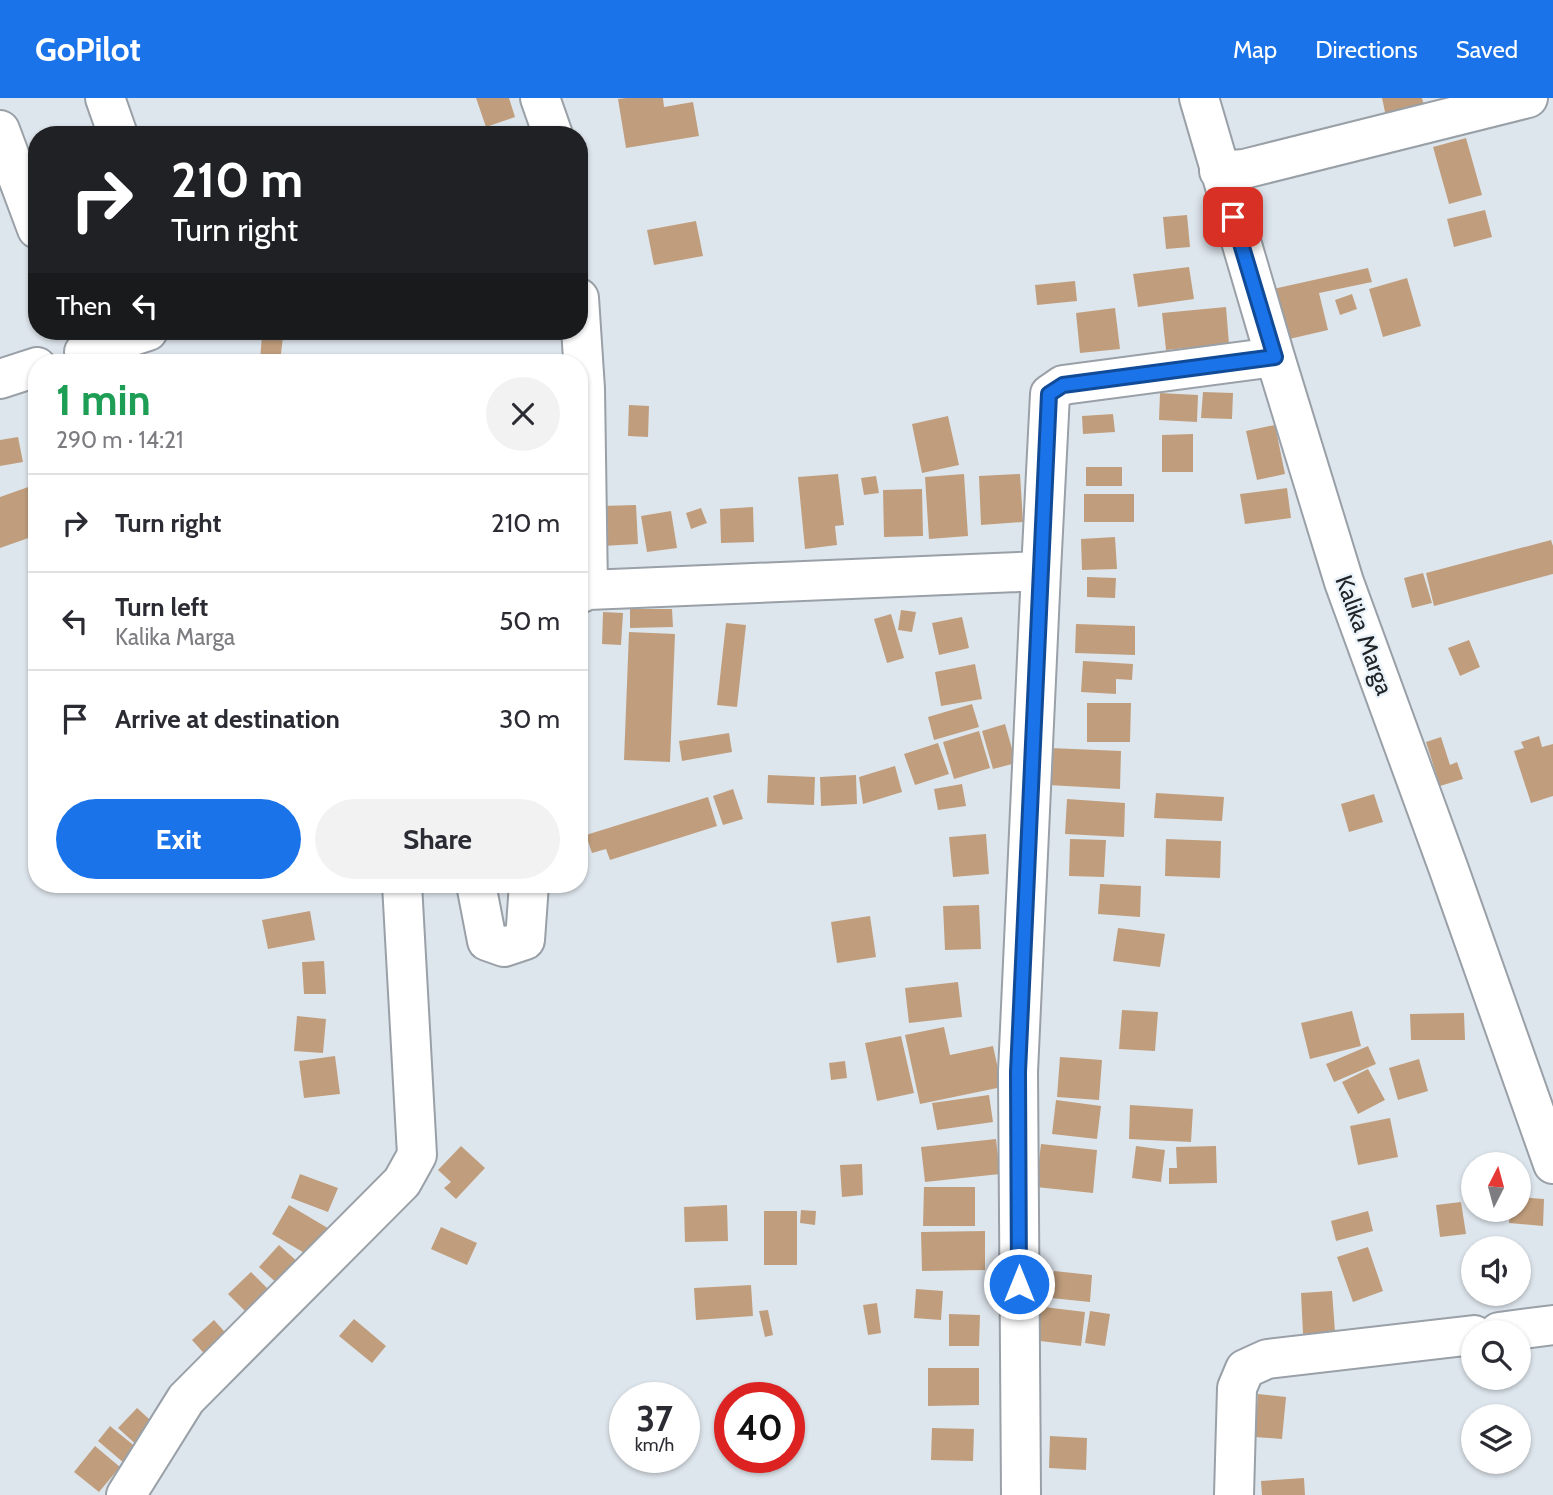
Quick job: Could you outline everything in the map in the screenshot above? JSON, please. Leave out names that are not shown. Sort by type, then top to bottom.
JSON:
[{"type":"street","points":[[105,98],[115,126]]},
{"type":"street","points":[[540,98],[550,126]]},
{"type":"street","name":"Kalika Marga","points":[[1199,98],[1344,582],[1553,1164]]},
{"type":"street","points":[[1219,171],[1244,169],[1528,98]]},
{"type":"street","points":[[0,130],[28,205]]},
{"type":"street","points":[[75,352],[117,340]]},
{"type":"street","points":[[1021,1495],[1018,1072],[1049,394],[1063,385],[1275,357]]},
{"type":"street","points":[[0,379],[28,370]]},
{"type":"street","points":[[588,592],[1041,571]]},
{"type":"street","points":[[126,1495],[186,1399],[402,1182],[417,1155],[402,893]]},
{"type":"street","points":[[478,893],[487,941],[504,947],[525,940],[528,893]]},
{"type":"street","points":[[1531,1328],[1553,1325]]},
{"type":"street","points":[[1234,1495],[1237,1388],[1245,1369],[1267,1359],[1461,1337]]},
{"type":"building","points":[[476,98],[509,98],[515,117],[486,126]]},
{"type":"building","points":[[663,98],[664,107],[693,102],[699,136],[626,148],[618,99]]},
{"type":"building","points":[[1382,98],[1422,98],[1427,117],[1388,126]]},
{"type":"building","points":[[1466,138],[1482,195],[1449,204],[1433,147]]},
{"type":"building","points":[[1485,210],[1492,237],[1454,247],[1447,219]]},
{"type":"building","points":[[1187,215],[1190,247],[1166,249],[1163,217]]},
{"type":"building","points":[[696,221],[703,256],[654,265],[647,230]]},
{"type":"building","points":[[1189,267],[1194,299],[1138,307],[1133,274]]},
{"type":"building","points":[[1368,268],[1372,282],[1319,293],[1328,330],[1285,340],[1273,289]]},
{"type":"building","points":[[1407,278],[1421,326],[1383,337],[1369,289]]},
{"type":"building","points":[[1075,281],[1077,301],[1037,305],[1035,285]]},
{"type":"building","points":[[1352,294],[1357,309],[1340,315],[1335,300]]},
{"type":"building","points":[[1226,307],[1229,344],[1166,350],[1162,313]]},
{"type":"building","points":[[1115,308],[1120,349],[1080,353],[1076,313]]},
{"type":"building","points":[[262,340],[283,340],[281,354],[260,354]]},
{"type":"building","points":[[1203,392],[1233,393],[1232,419],[1201,418]]},
{"type":"building","points":[[1160,393],[1198,395],[1197,422],[1159,420]]},
{"type":"building","points":[[629,405],[649,406],[648,437],[628,436]]},
{"type":"building","points":[[1113,414],[1115,432],[1083,434],[1082,416]]},
{"type":"building","points":[[948,416],[959,465],[922,473],[912,424]]},
{"type":"building","points":[[1275,425],[1285,474],[1257,480],[1246,431]]},
{"type":"building","points":[[1193,434],[1193,472],[1162,472],[1162,435]]},
{"type":"building","points":[[18,437],[23,462],[0,466],[0,440]]},
{"type":"building","points":[[1086,467],[1122,467],[1122,486],[1086,486]]},
{"type":"building","points":[[838,474],[844,525],[835,526],[837,545],[805,549],[798,477]]},
{"type":"building","points":[[964,474],[968,536],[929,539],[925,477]]},
{"type":"building","points":[[1020,474],[1023,522],[981,525],[979,476]]},
{"type":"building","points":[[876,476],[879,493],[864,495],[861,478]]},
{"type":"building","points":[[28,487],[28,538],[0,548],[0,497]]},
{"type":"building","points":[[1287,488],[1291,518],[1245,524],[1240,494]]},
{"type":"building","points":[[922,489],[923,536],[884,537],[883,490]]},
{"type":"building","points":[[1084,494],[1134,494],[1134,522],[1084,522]]},
{"type":"building","points":[[636,505],[638,544],[602,546],[601,506]]},
{"type":"building","points":[[753,507],[754,542],[721,543],[720,509]]},
{"type":"building","points":[[701,508],[707,523],[691,529],[686,513]]},
{"type":"building","points":[[671,511],[677,548],[647,552],[641,516]]},
{"type":"building","points":[[1115,537],[1117,569],[1082,570],[1081,539]]},
{"type":"building","points":[[1551,540],[1553,574],[1434,606],[1426,573]]},
{"type":"building","points":[[1423,573],[1432,603],[1412,608],[1404,578]]},
{"type":"building","points":[[1087,577],[1116,578],[1115,598],[1087,597]]},
{"type":"building","points":[[630,609],[672,609],[673,627],[630,628]]},
{"type":"building","points":[[901,610],[916,612],[912,632],[898,630]]},
{"type":"building","points":[[603,612],[623,613],[621,645],[602,644]]},
{"type":"building","points":[[891,614],[904,658],[887,663],[874,619]]},
{"type":"building","points":[[962,617],[969,648],[939,655],[932,623]]},
{"type":"building","points":[[726,623],[746,625],[737,707],[717,705]]},
{"type":"building","points":[[1076,624],[1135,626],[1135,655],[1075,653]]},
{"type":"building","points":[[629,632],[675,634],[670,762],[624,760]]},
{"type":"building","points":[[1469,640],[1480,667],[1460,676],[1448,648]]},
{"type":"building","points":[[1083,661],[1133,664],[1132,680],[1116,679],[1116,694],[1081,692]]},
{"type":"building","points":[[975,664],[982,699],[941,706],[935,672]]},
{"type":"building","points":[[1087,703],[1131,703],[1130,742],[1087,742]]},
{"type":"building","points":[[972,704],[979,727],[934,740],[928,717]]},
{"type":"building","points":[[1005,724],[1016,763],[993,769],[982,731]]},
{"type":"building","points":[[979,731],[990,768],[954,779],[943,742]]},
{"type":"building","points":[[729,733],[732,752],[682,761],[679,741]]},
{"type":"building","points":[[1539,736],[1542,747],[1553,744],[1553,796],[1531,803],[1514,751],[1524,748],[1521,742]]},
{"type":"building","points":[[1441,737],[1450,765],[1457,762],[1463,779],[1440,786],[1426,742]]},
{"type":"building","points":[[938,743],[949,774],[915,785],[904,754]]},
{"type":"building","points":[[1050,748],[1121,751],[1120,789],[1048,785]]},
{"type":"building","points":[[895,766],[902,792],[863,804],[859,777]]},
{"type":"building","points":[[768,775],[815,777],[814,805],[767,803]]},
{"type":"building","points":[[856,775],[857,804],[821,806],[820,777]]},
{"type":"building","points":[[962,784],[966,806],[938,810],[934,789]]},
{"type":"building","points":[[733,789],[743,819],[723,825],[713,796]]},
{"type":"building","points":[[1156,793],[1224,797],[1222,821],[1154,818]]},
{"type":"building","points":[[1374,794],[1383,822],[1349,832],[1341,804]]},
{"type":"building","points":[[708,797],[717,826],[610,860],[606,849],[592,853],[588,834]]},
{"type":"building","points":[[1067,799],[1125,803],[1124,837],[1065,834]]},
{"type":"building","points":[[986,834],[989,874],[953,877],[949,837]]},
{"type":"building","points":[[1070,839],[1106,840],[1104,877],[1069,876]]},
{"type":"building","points":[[1166,839],[1221,841],[1220,878],[1165,876]]},
{"type":"building","points":[[1100,884],[1141,886],[1140,917],[1098,914]]},
{"type":"building","points":[[979,905],[981,949],[945,950],[943,906]]},
{"type":"building","points":[[310,911],[315,940],[268,949],[262,920]]},
{"type":"building","points":[[870,916],[876,957],[837,963],[831,922]]},
{"type":"building","points":[[1118,928],[1165,934],[1160,967],[1113,961]]},
{"type":"building","points":[[324,961],[326,994],[304,994],[302,962]]},
{"type":"building","points":[[958,982],[962,1017],[909,1023],[905,988]]},
{"type":"building","points":[[1122,1010],[1158,1012],[1155,1051],[1119,1049]]},
{"type":"building","points":[[1352,1011],[1361,1046],[1310,1059],[1301,1023]]},
{"type":"building","points":[[1464,1013],[1465,1040],[1411,1040],[1410,1014]]},
{"type":"building","points":[[297,1016],[326,1019],[323,1053],[294,1051]]},
{"type":"building","points":[[944,1027],[950,1055],[993,1046],[1002,1087],[920,1104],[905,1035]]},
{"type":"building","points":[[901,1036],[914,1093],[877,1101],[865,1043]]},
{"type":"building","points":[[1368,1046],[1376,1064],[1334,1082],[1326,1064]]},
{"type":"building","points":[[335,1056],[340,1094],[304,1098],[299,1061]]},
{"type":"building","points":[[1060,1057],[1102,1060],[1099,1100],[1057,1097]]},
{"type":"building","points":[[1419,1059],[1428,1091],[1398,1100],[1389,1068]]},
{"type":"building","points":[[845,1061],[847,1078],[831,1080],[829,1063]]},
{"type":"building","points":[[1368,1069],[1385,1100],[1358,1114],[1342,1082]]},
{"type":"building","points":[[989,1095],[993,1122],[937,1130],[932,1103]]},
{"type":"building","points":[[1056,1100],[1101,1106],[1097,1139],[1052,1134]]},
{"type":"building","points":[[1130,1105],[1193,1109],[1191,1142],[1129,1139]]},
{"type":"building","points":[[1390,1118],[1398,1157],[1358,1165],[1350,1126]]},
{"type":"building","points":[[996,1139],[1000,1174],[925,1182],[921,1147]]},
{"type":"building","points":[[1041,1144],[1097,1150],[1093,1193],[1036,1187]]},
{"type":"building","points":[[461,1146],[485,1168],[456,1199],[444,1188],[451,1182],[438,1170]]},
{"type":"building","points":[[1136,1146],[1165,1150],[1161,1182],[1132,1178]]},
{"type":"building","points":[[1216,1146],[1217,1183],[1169,1184],[1169,1168],[1177,1168],[1176,1147]]},
{"type":"building","points":[[862,1164],[863,1195],[842,1197],[840,1165]]},
{"type":"building","points":[[300,1174],[338,1188],[328,1212],[291,1198]]},
{"type":"building","points":[[924,1187],[975,1187],[975,1226],[923,1226]]},
{"type":"building","points":[[1531,1198],[1544,1199],[1543,1226],[1509,1223],[1531,1222]]},
{"type":"building","points":[[1461,1202],[1461,1222],[1464,1222],[1466,1234],[1440,1237],[1436,1205]]},
{"type":"building","points":[[289,1205],[331,1230],[313,1258],[272,1234]]},
{"type":"building","points":[[727,1205],[728,1241],[685,1242],[684,1207]]},
{"type":"building","points":[[801,1210],[816,1211],[815,1225],[800,1223]]},
{"type":"building","points":[[764,1211],[797,1211],[797,1265],[764,1265]]},
{"type":"building","points":[[1368,1211],[1373,1231],[1336,1241],[1331,1221]]},
{"type":"building","points":[[441,1227],[477,1243],[467,1265],[431,1249]]},
{"type":"building","points":[[985,1231],[985,1270],[922,1271],[921,1232]]},
{"type":"building","points":[[279,1245],[300,1264],[280,1286],[259,1267]]},
{"type":"building","points":[[1368,1247],[1383,1291],[1353,1302],[1337,1257]]},
{"type":"building","points":[[1054,1271],[1092,1275],[1090,1302],[1051,1298]]},
{"type":"building","points":[[251,1272],[272,1293],[249,1315],[228,1294]]},
{"type":"building","points":[[751,1285],[753,1316],[696,1320],[694,1288]]},
{"type":"building","points":[[916,1289],[943,1291],[941,1320],[914,1318]]},
{"type":"building","points":[[1332,1291],[1335,1332],[1303,1334],[1301,1293]]},
{"type":"building","points":[[877,1303],[881,1333],[868,1335],[863,1305]]},
{"type":"building","points":[[1036,1306],[1085,1312],[1081,1346],[1032,1340]]},
{"type":"building","points":[[768,1310],[773,1335],[765,1337],[759,1311]]},
{"type":"building","points":[[1090,1311],[1110,1314],[1105,1346],[1085,1343]]},
{"type":"building","points":[[949,1314],[980,1315],[979,1346],[949,1346]]},
{"type":"building","points":[[354,1319],[386,1346],[372,1363],[339,1336]]},
{"type":"building","points":[[214,1320],[232,1340],[210,1360],[192,1340]]},
{"type":"building","points":[[928,1368],[979,1368],[979,1405],[928,1406]]},
{"type":"building","points":[[1258,1394],[1286,1397],[1282,1439],[1255,1437]]},
{"type":"building","points":[[137,1408],[159,1428],[140,1448],[118,1428]]},
{"type":"building","points":[[110,1426],[137,1448],[124,1463],[98,1441]]},
{"type":"building","points":[[932,1428],[974,1429],[973,1461],[931,1460]]},
{"type":"building","points":[[1050,1436],[1087,1438],[1086,1470],[1049,1468]]},
{"type":"building","points":[[95,1446],[120,1467],[99,1492],[74,1472]]},
{"type":"building","points":[[1304,1478],[1305,1495],[1262,1495],[1261,1481]]},
{"type":"route","points":[[1019,1284],[1018,1072],[1049,394],[1063,385],[1275,357],[1233,217]]}]
